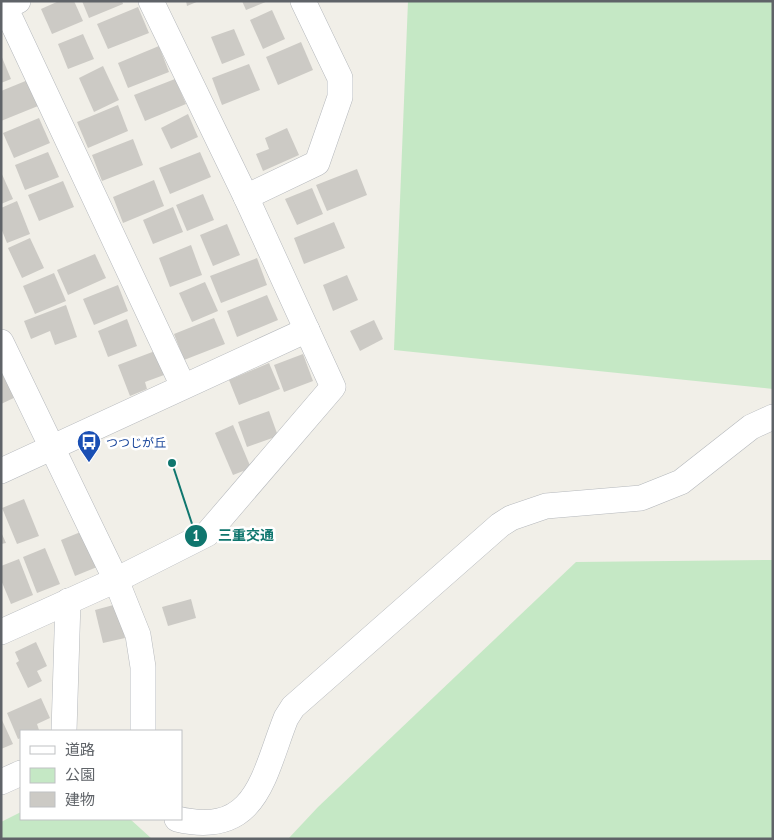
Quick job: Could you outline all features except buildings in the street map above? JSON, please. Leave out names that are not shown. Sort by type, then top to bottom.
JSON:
[{"type":"street","points":[[1,632],[116,580],[207,534],[333,387],[246,197],[150,1]]},
{"type":"street","points":[[246,197],[317,164],[340,97],[340,78],[303,1]]},
{"type":"street","points":[[8,3],[183,386]]},
{"type":"street","points":[[1,471],[307,330]]},
{"type":"street","points":[[1,342],[50,447],[116,580],[141,646],[144,667],[143,730]]},
{"type":"street","points":[[182,819],[218,823],[240,813],[256,794],[286,718],[293,707],[510,518],[546,506],[641,498],[657,493],[681,482],[751,427],[773,417]]},
{"type":"street","points":[[64,730],[68,601]]},
{"type":"street","points":[[1,782],[20,773]]},
{"type":"green space","points":[[408,1],[773,1],[773,389],[394,350]]},
{"type":"green space","points":[[773,560],[773,839],[288,839],[318,807],[576,562]]},
{"type":"green space","points":[[20,812],[20,820],[131,820],[152,839],[1,839],[1,822]]},
{"type":"place","name":"つつじが丘","points":[[89,463]]},
{"type":"place","name":"三重交通","points":[[172,463]]}]
